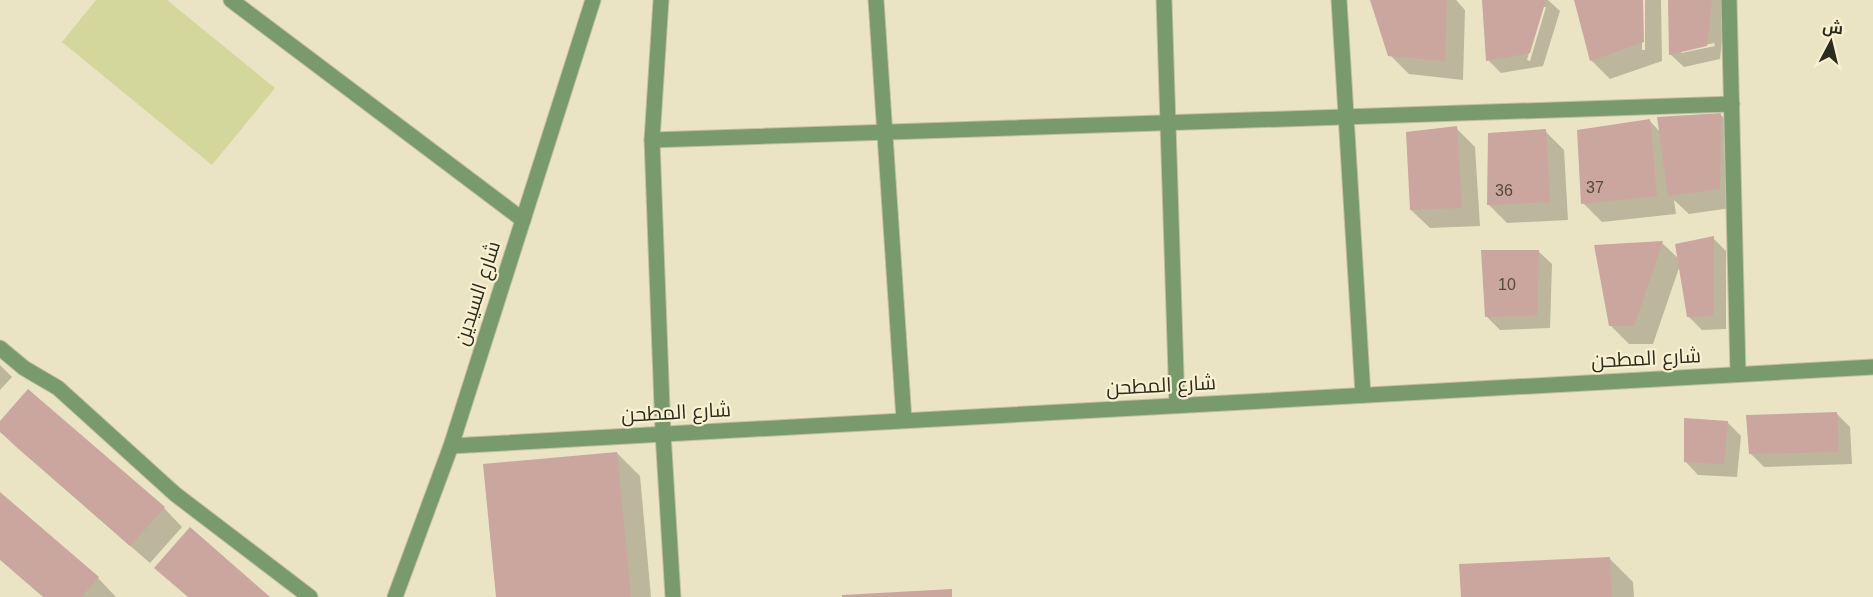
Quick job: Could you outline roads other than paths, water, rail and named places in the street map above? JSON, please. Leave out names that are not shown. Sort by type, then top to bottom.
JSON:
[{"type":"street","points":[[231,0],[523,220]]},
{"type":"street","name":"شارع السيدين","points":[[395,597],[451,446],[593,0]]},
{"type":"street","points":[[661,0],[652,140],[663,433],[673,597]]},
{"type":"street","points":[[876,0],[904,420]]},
{"type":"street","points":[[1164,0],[1177,405]]},
{"type":"street","points":[[1339,0],[1363,395]]},
{"type":"street","points":[[1729,0],[1738,374]]},
{"type":"street","points":[[652,140],[1732,104]]},
{"type":"street","points":[[0,348],[24,368],[58,388],[175,494],[310,597]]},
{"type":"street","name":"شارع المطحن","points":[[451,446],[1873,367]]}]
